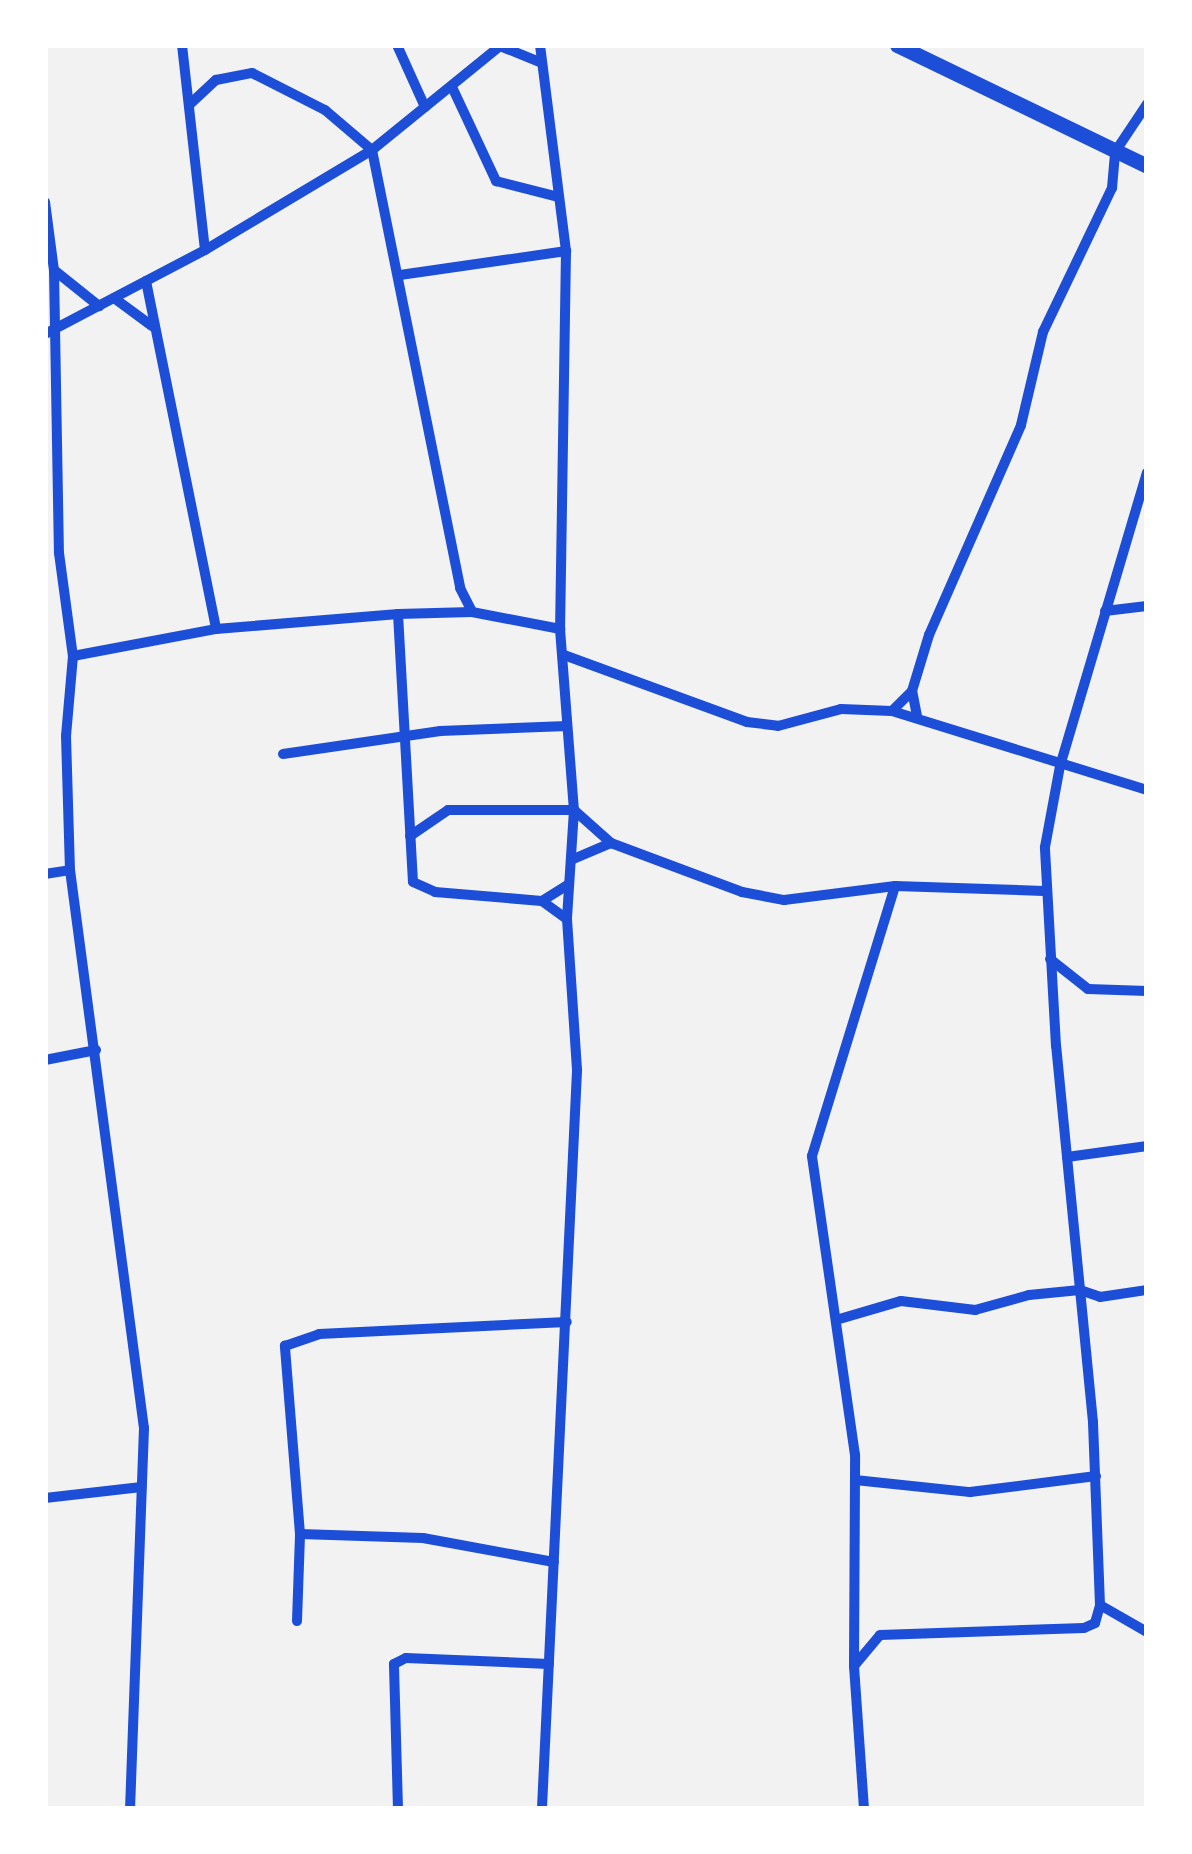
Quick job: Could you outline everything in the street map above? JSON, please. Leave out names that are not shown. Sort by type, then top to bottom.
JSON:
[{"type":"street","points":[[182,45],[205,250]]},
{"type":"street","points":[[397,45],[425,108]]},
{"type":"street","points":[[540,45],[566,250],[560,628],[574,810],[568,919],[577,1071],[542,1809]]},
{"type":"street","points":[[897,45],[1147,166]]},
{"type":"street","points":[[49,332],[205,250],[372,150],[501,46],[542,63]]},
{"type":"street","points":[[189,105],[216,80],[252,74],[325,110],[372,150],[460,588],[472,612]]},
{"type":"street","points":[[452,89],[496,181],[558,198]]},
{"type":"street","points":[[892,711],[912,691],[951,577],[1021,425],[1043,332],[1112,188],[1115,152],[1147,104]]},
{"type":"street","points":[[45,202],[54,270],[49,332],[59,553],[73,656],[66,736],[70,870],[139,1356],[141,1488],[130,1809]]},
{"type":"street","points":[[400,275],[566,250]]},
{"type":"street","points":[[54,270],[99,306]]},
{"type":"street","points":[[146,281],[216,629]]},
{"type":"street","points":[[114,298],[152,326]]},
{"type":"street","points":[[854,1666],[880,1635],[1084,1628],[1094,1623],[1100,1605],[1096,1476],[1044,891],[1060,766],[1147,473]]},
{"type":"street","points":[[451,612],[460,588]]},
{"type":"street","points":[[1105,611],[1147,606]]},
{"type":"street","points":[[73,656],[216,629],[398,614],[472,612],[560,628]]},
{"type":"street","points":[[398,614],[413,882],[423,890],[542,901],[568,919]]},
{"type":"street","points":[[564,655],[748,722],[778,726],[841,710],[892,711],[1147,790]]},
{"type":"street","points":[[912,691],[916,716]]},
{"type":"street","points":[[283,754],[406,736],[567,726]]},
{"type":"street","points":[[410,836],[448,810],[574,810],[611,843],[742,892],[784,900],[895,886],[1044,891]]},
{"type":"street","points":[[571,860],[611,843]]},
{"type":"street","points":[[45,874],[70,870]]},
{"type":"street","points":[[542,901],[568,885]]},
{"type":"street","points":[[864,1809],[854,1666],[855,1480],[812,1156],[895,886]]},
{"type":"street","points":[[1050,959],[1088,989],[1147,991]]},
{"type":"street","points":[[45,1060],[96,1050]]},
{"type":"street","points":[[1066,1158],[1147,1146]]},
{"type":"street","points":[[836,1320],[902,1301],[975,1310],[1080,1290],[1100,1297],[1147,1290]]},
{"type":"street","points":[[298,1621],[300,1534],[283,1356],[292,1340],[567,1322]]},
{"type":"street","points":[[855,1480],[970,1492],[1096,1476]]},
{"type":"street","points":[[45,1498],[141,1488]]},
{"type":"street","points":[[300,1534],[423,1538],[554,1562]]},
{"type":"street","points":[[1100,1605],[1147,1632]]},
{"type":"street","points":[[398,1809],[394,1664],[406,1658],[550,1664]]}]
